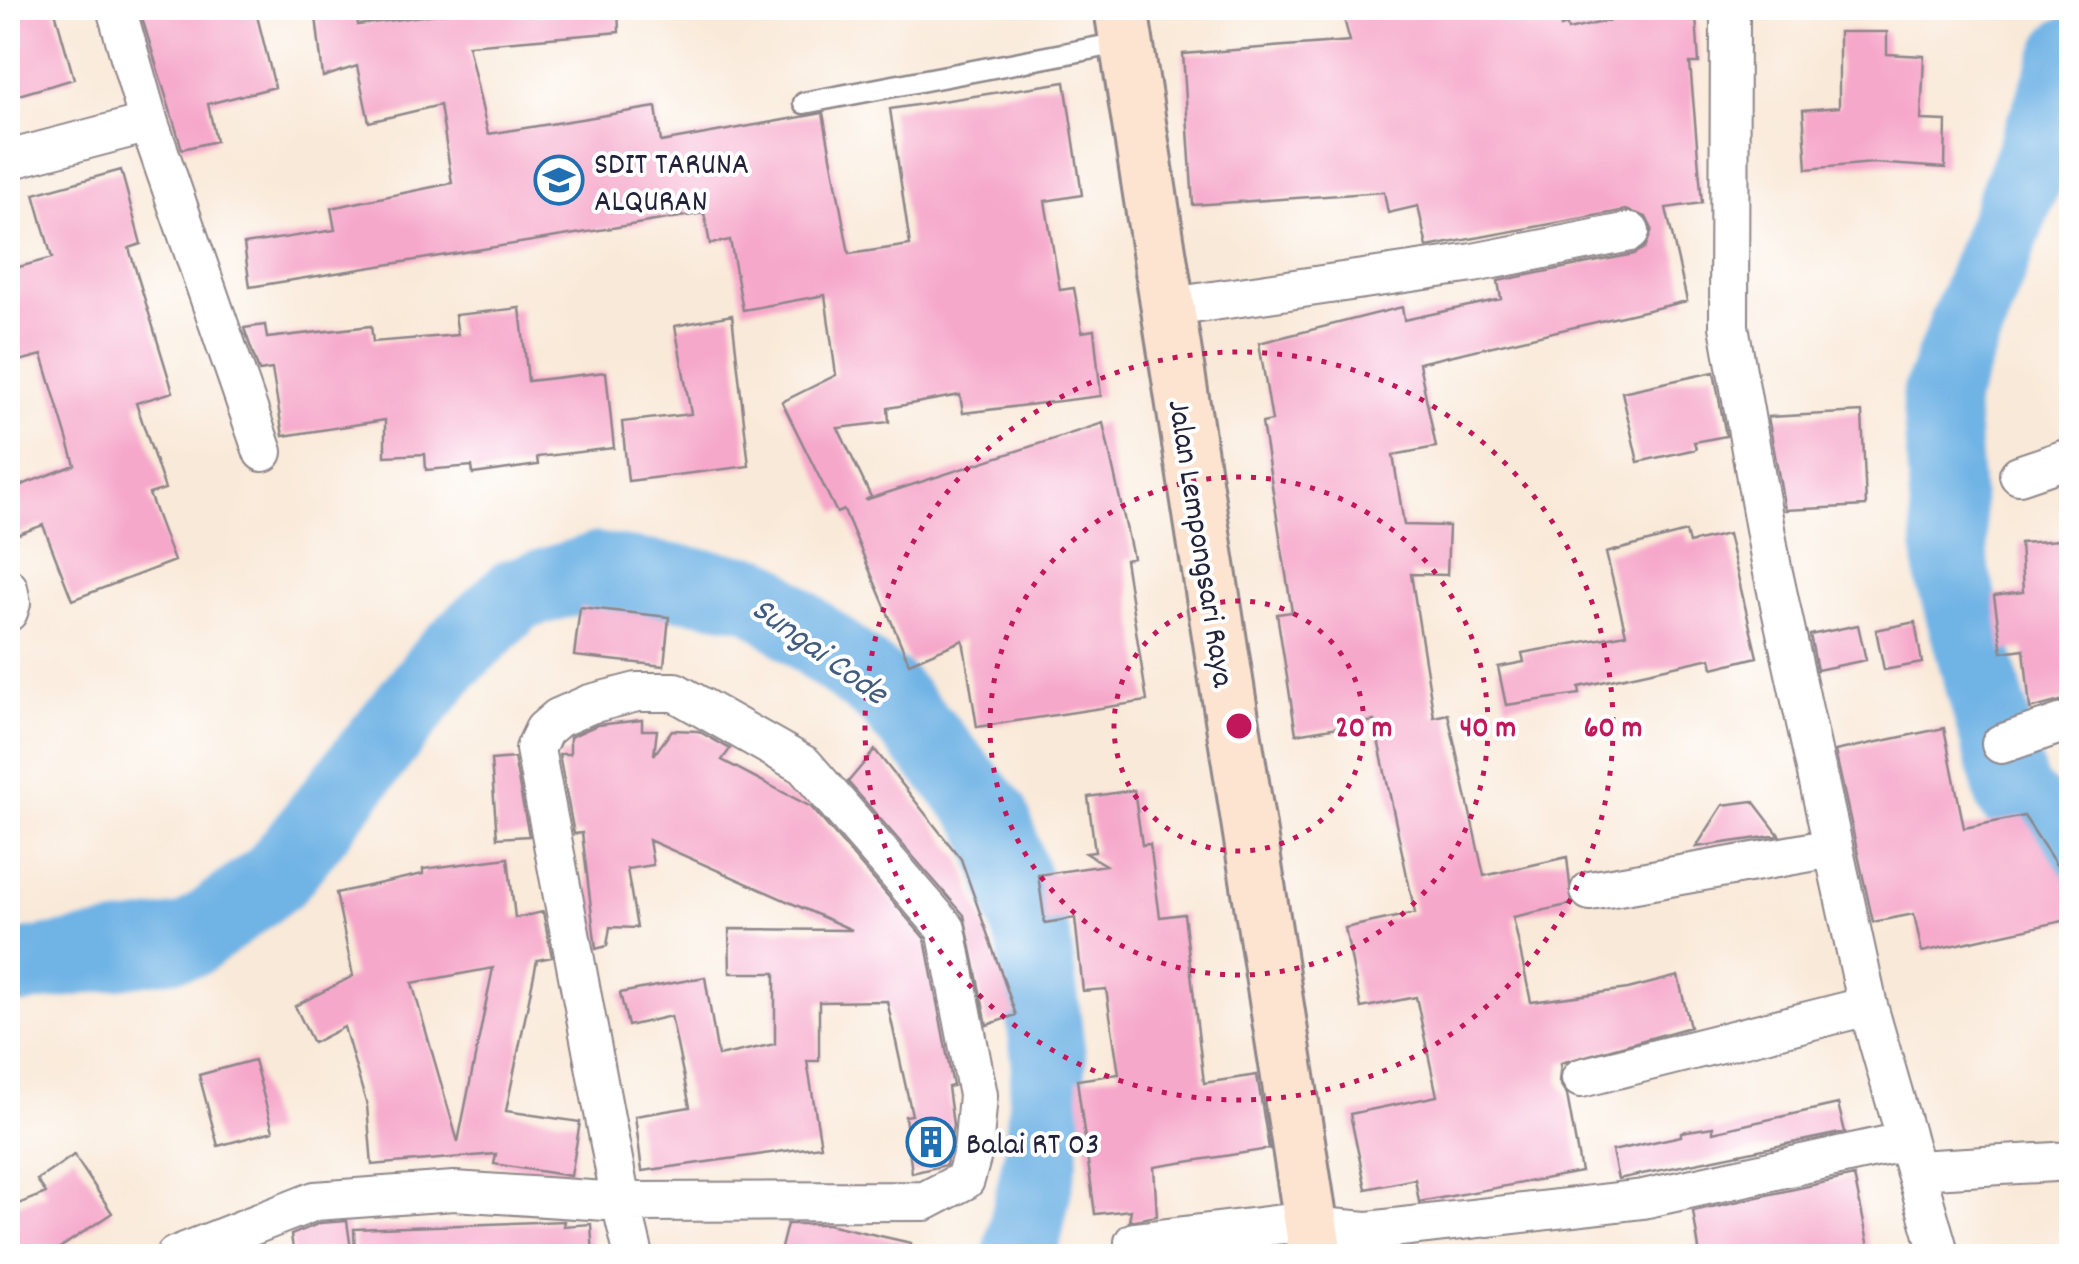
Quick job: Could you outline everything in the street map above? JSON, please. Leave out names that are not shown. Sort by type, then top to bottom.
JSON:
[{"type":"main road","name":"Jalan Lempongsari Raya","points":[[1125,24],[1165,308],[1314,1241]]},
{"type":"street","points":[[116,8],[149,124],[263,452]]},
{"type":"street","points":[[1730,8],[1728,326],[1772,568],[1868,1006],[1940,1256]]},
{"type":"street","points":[[8,160],[149,124]]},
{"type":"street","points":[[1165,308],[1473,263],[1630,232]]},
{"type":"street","points":[[2019,475],[2072,458]]},
{"type":"street","points":[[8,588],[8,612]]},
{"type":"street","points":[[175,1256],[314,1202],[454,1191],[621,1202],[924,1200],[965,1180],[973,1151],[978,1095],[946,929],[804,765],[674,692],[637,692],[590,704],[558,718],[544,730],[535,748],[621,1202],[634,1256]]},
{"type":"street","points":[[2001,744],[2072,720]]},
{"type":"street","points":[[1590,891],[1833,848]]},
{"type":"street","points":[[1581,1078],[1868,1006]]},
{"type":"street","points":[[1134,1242],[1282,1224],[1314,1241],[1643,1199],[1911,1156],[2072,1161]]},
{"type":"lane","points":[[804,103],[1125,24]]},
{"type":"building","points":[[8,8],[54,8],[74,79],[8,98]]},
{"type":"building","points":[[139,8],[255,8],[275,87],[208,104],[216,141],[182,149]]},
{"type":"building","points":[[315,8],[356,8],[358,25],[478,8],[618,8],[619,32],[468,45],[488,134],[656,107],[661,142],[823,113],[849,254],[910,245],[890,109],[1065,82],[1082,195],[1045,201],[1060,290],[1074,288],[1082,332],[1094,330],[1101,396],[963,413],[960,395],[888,408],[889,422],[838,428],[871,497],[865,500],[1103,423],[1133,558],[1125,560],[1147,701],[977,727],[963,640],[909,663],[844,510],[837,513],[782,402],[836,375],[825,295],[743,310],[730,240],[710,244],[704,213],[250,287],[244,244],[335,230],[331,208],[452,183],[440,105],[369,122],[357,66],[323,77]]},
{"type":"building","points":[[1341,8],[1559,8],[1561,27],[1567,25],[1568,30],[1616,19],[1696,16],[1699,63],[1690,63],[1702,203],[1666,208],[1687,301],[1419,363],[1436,447],[1393,455],[1404,525],[1449,526],[1447,575],[1411,574],[1434,717],[1448,714],[1484,876],[1567,857],[1572,904],[1513,917],[1531,1002],[1628,989],[1678,976],[1690,1027],[1561,1063],[1559,1082],[1567,1095],[1581,1172],[1419,1202],[1415,1179],[1366,1189],[1350,1114],[1437,1096],[1416,997],[1361,1008],[1345,928],[1415,913],[1374,721],[1296,734],[1277,614],[1292,612],[1262,423],[1272,421],[1259,343],[1402,307],[1404,320],[1501,299],[1498,281],[1634,254],[1645,248],[1652,229],[1646,217],[1626,210],[1427,247],[1418,206],[1388,213],[1384,192],[1193,205],[1183,54],[1350,41]]},
{"type":"building","points":[[1839,32],[1887,32],[1887,54],[1924,56],[1921,120],[1946,121],[1945,168],[1873,163],[1807,169],[1803,110],[1839,107]]},
{"type":"building","points":[[121,170],[141,244],[129,248],[173,392],[136,403],[165,489],[149,494],[174,561],[72,600],[43,525],[8,538],[8,490],[75,465],[42,355],[8,364],[8,270],[52,258],[34,194]]},
{"type":"building","points":[[520,308],[528,381],[606,372],[614,448],[537,457],[538,465],[473,474],[472,466],[426,470],[425,454],[385,456],[385,420],[283,436],[272,369],[259,371],[244,328],[265,325],[267,338],[371,326],[373,342],[458,335],[455,315]]},
{"type":"building","points":[[732,315],[749,466],[628,481],[622,422],[691,414],[675,326]]},
{"type":"building","points":[[1714,372],[1726,436],[1694,442],[1696,449],[1638,462],[1622,392]]},
{"type":"building","points":[[1862,412],[1866,506],[1785,510],[1768,417]]},
{"type":"building","points":[[1686,532],[1689,543],[1728,534],[1757,657],[1713,668],[1711,658],[1579,687],[1580,694],[1506,705],[1498,667],[1524,662],[1522,653],[1626,634],[1606,553]]},
{"type":"building","points":[[2072,539],[2072,698],[2030,709],[2024,649],[2002,652],[1994,596],[2023,592],[2020,543]]},
{"type":"building","points":[[580,607],[669,617],[664,666],[574,656]]},
{"type":"building","points":[[1915,622],[1922,663],[1884,670],[1876,630]]},
{"type":"building","points":[[1858,625],[1866,660],[1817,670],[1810,635]]},
{"type":"building","points":[[642,720],[642,730],[657,730],[654,755],[672,730],[698,731],[730,749],[722,760],[811,807],[925,939],[953,1086],[948,1087],[953,1125],[946,1165],[912,1173],[905,1116],[912,1115],[887,1001],[819,1002],[819,1061],[807,1061],[821,1146],[642,1171],[635,1116],[690,1107],[671,1016],[628,1026],[620,993],[705,977],[718,1056],[775,1044],[775,973],[730,973],[729,929],[852,930],[649,840],[653,865],[627,869],[637,928],[610,927],[607,946],[596,949],[582,833],[574,834],[559,754],[570,754],[570,737],[597,725]]},
{"type":"building","points":[[1944,728],[1964,828],[2024,816],[2072,889],[2072,919],[1922,952],[1914,914],[1873,922],[1835,751]]},
{"type":"building","points":[[875,750],[961,859],[1016,1015],[987,1025],[964,915],[848,782]]},
{"type":"building","points":[[514,758],[529,836],[497,838],[491,760]]},
{"type":"building","points":[[1134,790],[1142,845],[1150,844],[1160,917],[1184,914],[1204,1083],[1257,1075],[1269,1149],[1154,1167],[1157,1216],[1129,1221],[1131,1210],[1095,1214],[1077,1080],[1119,1074],[1106,989],[1083,991],[1075,918],[1045,923],[1038,875],[1105,865],[1086,853],[1095,852],[1088,797]]},
{"type":"building","points":[[1753,801],[1779,835],[1696,847],[1723,805]]},
{"type":"building","points":[[508,858],[515,918],[543,912],[552,957],[537,960],[506,1111],[580,1122],[571,1176],[494,1164],[496,1154],[372,1165],[367,1106],[344,1027],[313,1043],[295,1006],[353,976],[336,893],[423,874],[423,869]],"holes":[[[493,968],[458,1142],[412,983]]]},
{"type":"building","points":[[254,1060],[273,1131],[218,1146],[199,1075]]},
{"type":"building","points":[[1838,1104],[1845,1132],[1618,1179],[1612,1151],[1681,1136],[1681,1132],[1713,1127],[1713,1132]]},
{"type":"building","points":[[74,1155],[112,1213],[58,1249],[38,1256],[8,1256],[8,1208],[46,1193],[37,1180]]},
{"type":"building","points":[[1854,1176],[1871,1256],[1700,1256],[1693,1211]]},
{"type":"building","points":[[347,1221],[352,1256],[294,1256],[291,1235],[320,1223]]},
{"type":"building","points":[[564,1221],[563,1226],[591,1224],[593,1256],[355,1256],[354,1229]]},
{"type":"building","points":[[787,1224],[828,1224],[911,1243],[909,1256],[779,1256]]},
{"type":"waterway","points":[[2072,53],[1939,397],[1952,574],[2013,795],[2072,845]]},
{"type":"waterway","name":"Sungai Code","points":[[8,969],[191,940],[275,877],[446,661],[516,595],[597,570],[756,594],[887,694],[992,816],[1034,942],[1049,1061],[1041,1156],[1020,1256]]},
{"type":"place","name":"SDIT TARUNA ALQURAN","points":[[559,180]]},
{"type":"place","name":"Balai RT 03","points":[[931,1142]]}]
